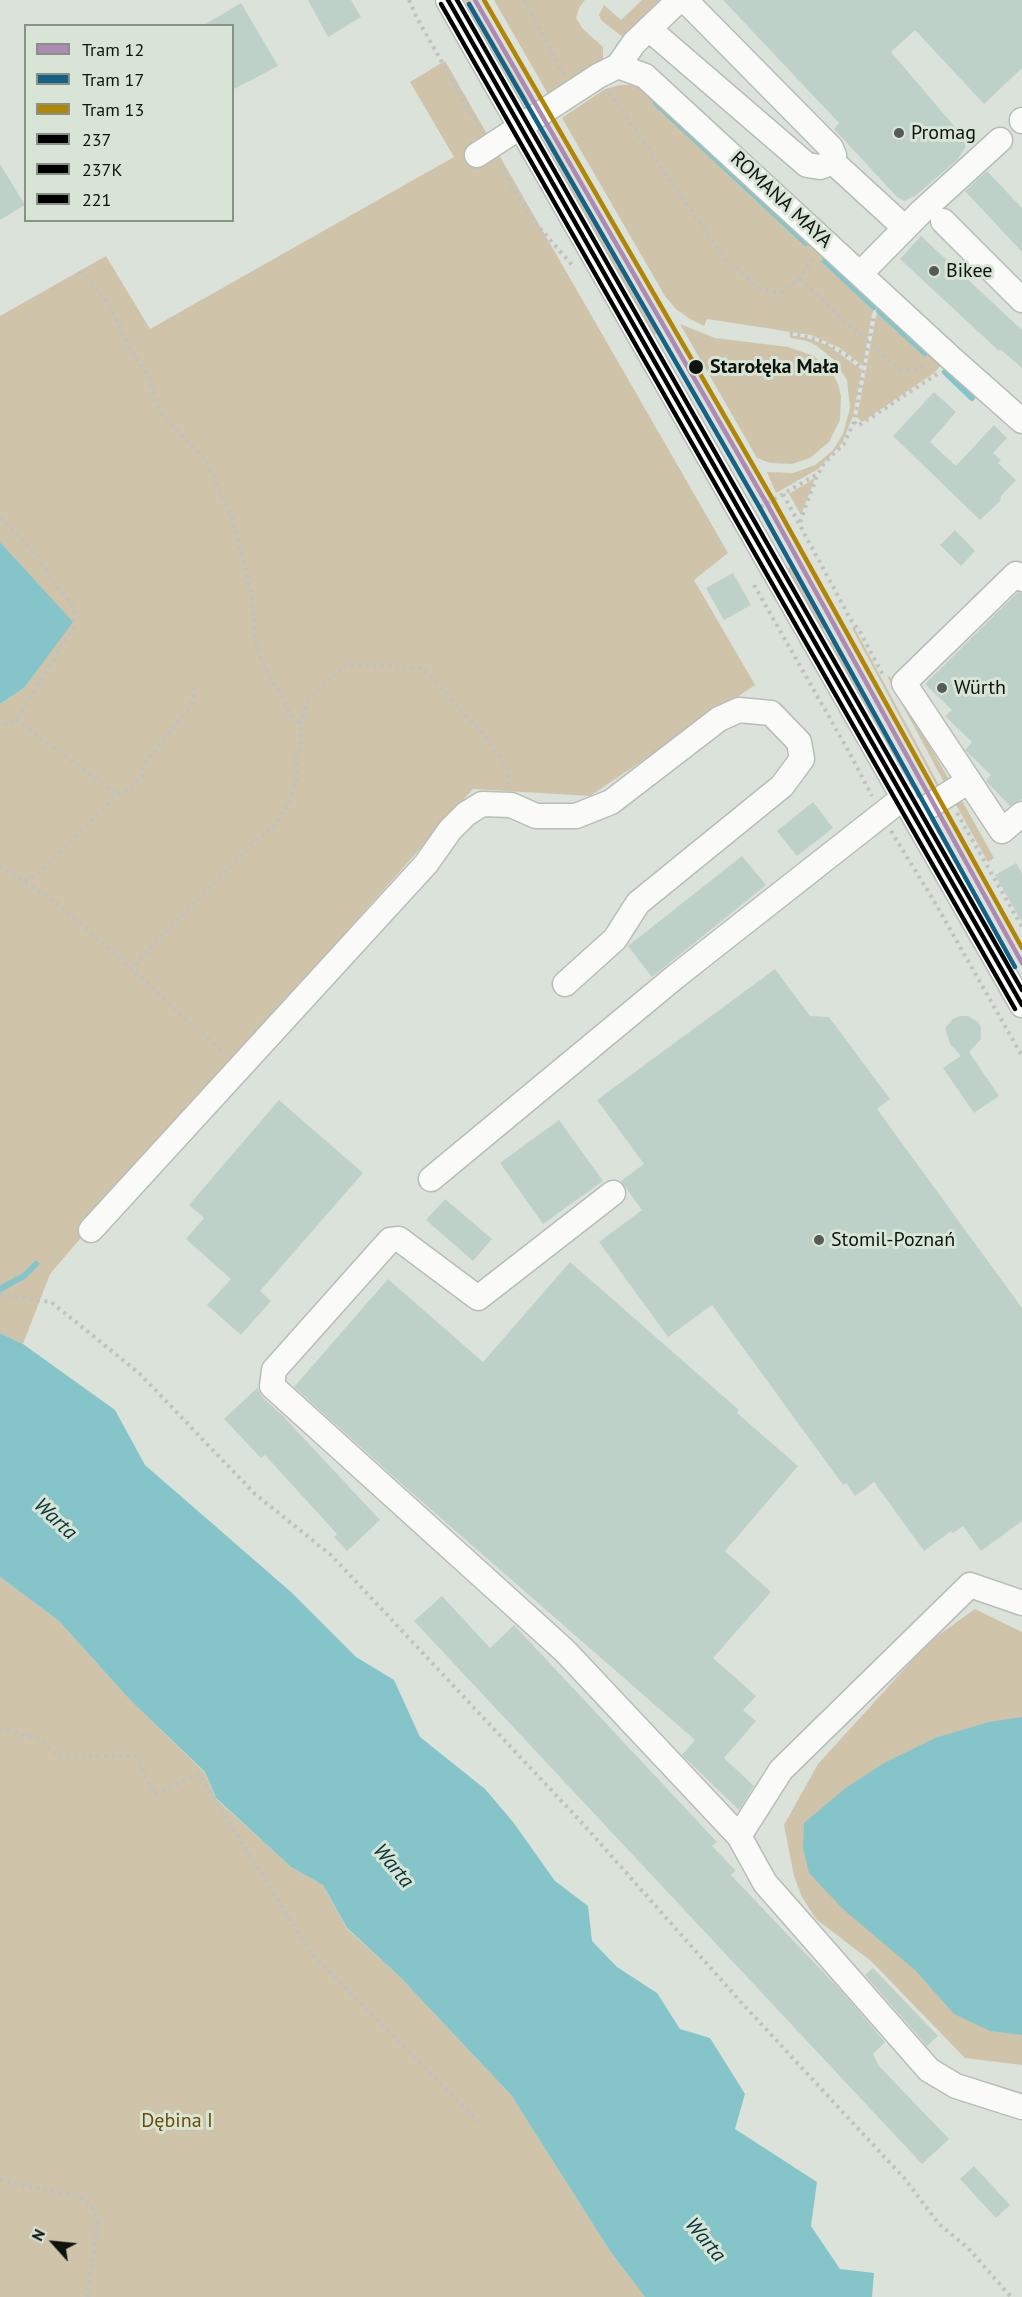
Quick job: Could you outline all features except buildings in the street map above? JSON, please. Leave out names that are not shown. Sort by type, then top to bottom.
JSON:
[{"type":"street","points":[[448,0],[696,438],[910,806],[1022,1005]]},
{"type":"street","points":[[477,154],[608,71],[679,0]]},
{"type":"street","points":[[685,0],[831,148],[834,155],[833,162]]},
{"type":"street","points":[[649,29],[807,165],[820,167],[833,162]]},
{"type":"street","name":"ROMANA MAYA","points":[[608,71],[636,71],[653,81],[946,354],[1022,420]]},
{"type":"street","points":[[860,274],[905,228],[1000,140]]},
{"type":"street","points":[[833,162],[905,228]]},
{"type":"street","points":[[943,221],[1022,300]]},
{"type":"street","points":[[1022,579],[1016,574],[904,683],[1002,831],[1022,814]]},
{"type":"street","points":[[91,1230],[426,864],[450,830],[466,814],[482,804],[511,805],[536,816],[576,816],[610,802],[719,719],[739,710],[771,713],[799,742],[802,759],[783,786],[638,903],[615,939],[565,984]]},
{"type":"street","points":[[431,1179],[675,977],[881,815],[910,806],[969,781]]},
{"type":"street","points":[[613,1193],[477,1298],[399,1239],[390,1240],[274,1370],[272,1386],[565,1651],[739,1836],[765,1883],[929,2070],[956,2086],[1022,2107]]},
{"type":"street","points":[[739,1836],[781,1770],[970,1585],[1022,1603]]},
{"type":"path","points":[[524,0],[572,92]]},
{"type":"path","points":[[608,71],[725,259],[762,289],[781,293],[799,279],[826,242]]},
{"type":"path","points":[[80,271],[100,292],[115,316],[127,344],[148,378],[159,410],[207,463],[232,518],[251,591],[256,644],[262,661],[291,715],[301,724]]},
{"type":"path","points":[[799,279],[898,369],[915,370],[946,354]]},
{"type":"path","points":[[800,524],[819,473],[825,463],[844,444],[854,422],[874,315],[885,297]]},
{"type":"path","points":[[790,333],[819,340],[845,354],[864,369]]},
{"type":"path","points":[[854,422],[858,426],[936,375],[946,354]]},
{"type":"path","points":[[783,494],[819,473]]},
{"type":"path","points":[[0,518],[41,561],[54,584],[70,601],[75,614],[73,628],[16,720],[0,725]]},
{"type":"path","points":[[750,576],[849,752],[881,815],[934,901],[1022,1056]]},
{"type":"path","points":[[132,969],[153,944],[255,841],[274,827],[289,804],[297,777],[296,758],[301,745],[301,724],[309,700],[345,664],[422,668],[484,734],[508,770],[511,805]]},
{"type":"path","points":[[25,881],[41,872],[117,795],[130,789],[142,775],[142,767],[188,709],[194,698],[194,687]]},
{"type":"path","points":[[16,720],[117,795]]},
{"type":"path","points":[[0,866],[57,903],[238,1068]]},
{"type":"path","points":[[0,1293],[51,1302],[139,1373],[255,1494],[331,1555],[584,1824],[739,2000],[904,2178],[939,2224],[968,2248],[1011,2297]]},
{"type":"path","points":[[0,1728],[37,1738],[59,1757],[136,1756],[154,1794],[199,1774],[310,1952],[478,2122]]},
{"type":"path","points":[[0,2179],[75,2195],[85,2200],[93,2209],[98,2223],[87,2297]]},
{"type":"green space","points":[[464,0],[470,0],[529,101],[516,91]]},
{"type":"green space","points":[[494,0],[585,0],[576,18],[582,28],[603,47],[603,58],[548,94]]},
{"type":"green space","points":[[642,0],[659,0],[624,38],[601,20],[599,15],[604,5],[621,20]]},
{"type":"green space","points":[[445,61],[728,553],[694,580],[755,685],[590,796],[473,789],[243,1048],[50,1274],[23,1344],[0,1333],[0,704],[24,688],[72,622],[0,542],[0,316],[106,256],[150,329],[454,157],[410,82]]},
{"type":"green space","points":[[620,85],[644,87],[878,302],[872,314],[863,366],[840,348],[811,335],[707,319],[704,326],[676,309],[665,296],[562,118],[605,89]]},
{"type":"green space","points":[[549,136],[660,332],[652,336],[550,150]]},
{"type":"green space","points":[[881,305],[944,362],[934,373],[862,422],[857,417],[876,316]]},
{"type":"green space","points":[[680,324],[715,338],[788,347],[814,356],[833,374],[841,396],[840,420],[829,442],[810,458],[792,464],[770,463],[757,458]]},
{"type":"green space","points":[[790,335],[829,346],[862,370],[853,416],[842,443],[818,469],[776,493],[767,472],[793,473],[815,465],[833,450],[843,434],[850,408],[847,380],[834,360],[817,346],[807,341],[790,338]]},
{"type":"green space","points":[[815,478],[801,515],[789,494]]},
{"type":"green space","points":[[765,513],[829,628],[820,629],[786,569],[792,566],[762,514]]},
{"type":"green space","points":[[854,627],[941,789],[939,790],[852,628]]},
{"type":"green space","points":[[835,638],[923,799],[916,798],[829,645]]},
{"type":"green space","points":[[887,676],[890,677],[951,783],[946,786]]},
{"type":"green space","points":[[961,799],[994,858],[988,862],[955,803]]},
{"type":"green space","name":"Dębina I","points":[[0,1577],[59,1621],[131,1701],[205,1773],[216,1799],[291,1867],[323,1885],[347,1929],[399,1976],[511,2095],[610,2251],[645,2297],[0,2297]]},
{"type":"green space","points":[[975,1609],[1022,1632],[1022,2065],[965,2058],[871,1961],[816,1919],[802,1897],[794,1876],[784,1825],[818,1764],[929,1642]]},
{"type":"water","points":[[0,542],[73,622],[24,688],[0,704]]},
{"type":"water","name":"Warta","points":[[0,1333],[23,1344],[115,1410],[145,1465],[291,1592],[356,1657],[394,1680],[420,1737],[485,1789],[513,1822],[555,1881],[588,1906],[592,1941],[617,1967],[657,1993],[680,2029],[710,2038],[745,2094],[735,2129],[817,2182],[811,2226],[840,2269],[874,2273],[872,2297],[645,2297],[610,2251],[511,2095],[399,1976],[347,1928],[323,1885],[291,1867],[216,1798],[205,1772],[131,1701],[59,1621],[0,1577]]},
{"type":"water","points":[[1022,1717],[1022,2035],[990,2031],[954,2014],[916,1971],[843,1909],[809,1873],[803,1848],[804,1823],[847,1787],[886,1762],[935,1738],[989,1722]]},
{"type":"waterway","points":[[656,103],[806,243]]},
{"type":"waterway","points":[[825,261],[874,307]]},
{"type":"waterway","points":[[879,311],[925,353]]},
{"type":"waterway","points":[[945,372],[972,398]]},
{"type":"waterway","points":[[0,1289],[24,1276],[36,1264]]},
{"type":"tram line","name":"12","points":[[475,0],[767,504],[1022,963]]},
{"type":"tram line","name":"13","points":[[484,0],[773,500],[1022,948]]},
{"type":"tram line","name":"17","points":[[469,4],[760,508],[1015,967]]},
{"type":"transit line","name":"237","points":[[448,0],[1022,1005]]},
{"type":"transit line","name":"221","points":[[457,0],[1022,990]]},
{"type":"transit line","name":"237K","points":[[441,4],[1015,1009]]},
{"type":"place","name":"Promag","points":[[899,133]]},
{"type":"place","name":"Bikee","points":[[934,271]]},
{"type":"place","name":"Starołęka Mała","points":[[696,367]]},
{"type":"place","name":"Würth","points":[[942,688]]},
{"type":"place","name":"Stomil-Poznań","points":[[819,1240]]}]
